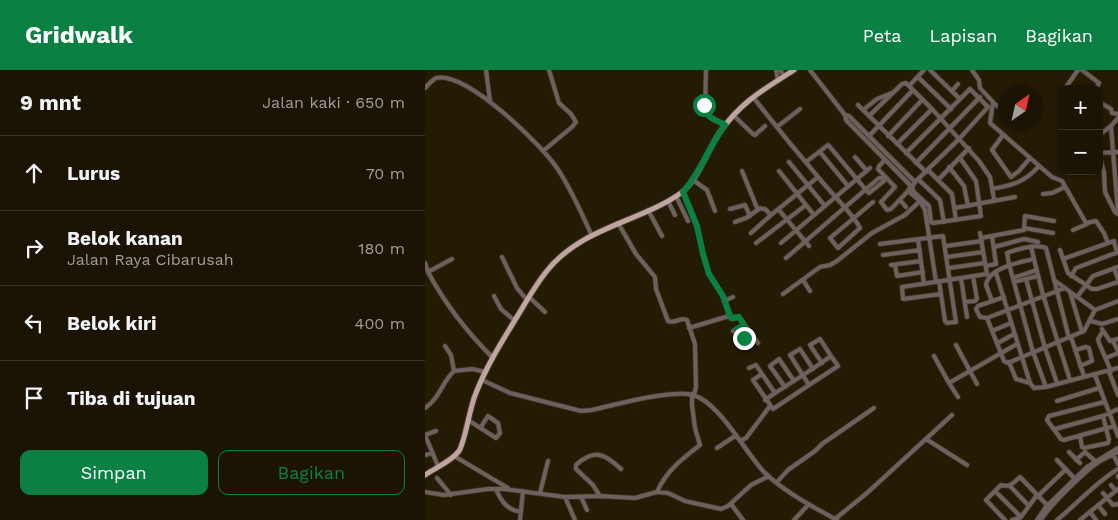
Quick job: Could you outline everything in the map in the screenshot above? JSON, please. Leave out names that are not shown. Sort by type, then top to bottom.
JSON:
[{"type":"main road","points":[[425,475],[454,456],[461,447],[472,403],[484,376],[528,299],[547,270],[563,253],[583,240],[668,201],[683,192],[693,180],[711,145],[733,115],[753,97],[794,70]]},
{"type":"street","points":[[486,70],[490,100]]},
{"type":"street","points":[[543,151],[573,127],[575,122],[571,114],[559,103],[549,70]]},
{"type":"street","points":[[706,70],[705,111],[707,115],[725,125]]},
{"type":"street","points":[[776,70],[778,80]]},
{"type":"street","points":[[779,70],[784,76]]},
{"type":"street","points":[[810,70],[845,115],[846,120],[929,206],[931,222],[944,222],[981,216],[975,178],[960,158]]},
{"type":"street","points":[[909,86],[924,70]]},
{"type":"street","points":[[930,70],[960,99]]},
{"type":"street","points":[[972,70],[979,80],[980,88],[998,106]]},
{"type":"street","points":[[1068,85],[1080,70],[1098,82],[1099,85]]},
{"type":"street","points":[[918,77],[951,109]]},
{"type":"street","points":[[425,88],[437,78],[443,78],[455,81],[479,92],[490,100],[543,151],[559,170],[593,236]]},
{"type":"street","points":[[869,116],[903,83],[909,86],[969,148],[989,174],[994,199]]},
{"type":"street","points":[[952,91],[958,84]]},
{"type":"street","points":[[891,209],[988,108],[980,97],[970,89],[906,153]]},
{"type":"street","points":[[869,136],[913,90]]},
{"type":"street","points":[[863,110],[877,99],[894,92]]},
{"type":"street","points":[[753,97],[836,197],[844,208],[853,219],[860,228],[838,248],[830,238],[853,219],[873,200],[829,146],[807,162]]},
{"type":"street","points":[[917,163],[980,97]]},
{"type":"street","points":[[888,136],[922,100]]},
{"type":"street","points":[[993,103],[989,123],[1052,177],[1060,180],[1087,224]]},
{"type":"street","points":[[1103,104],[1111,109],[1111,113],[1118,115]]},
{"type":"street","points":[[858,105],[906,153],[953,194],[956,220]]},
{"type":"street","points":[[777,127],[800,109]]},
{"type":"street","points":[[897,144],[932,109]]},
{"type":"street","points":[[1103,132],[1111,126],[1118,115],[1118,109]]},
{"type":"street","points":[[733,115],[754,135],[765,126]]},
{"type":"street","points":[[845,115],[849,116],[941,202],[944,222]]},
{"type":"street","points":[[1111,126],[1116,152],[1118,213]]},
{"type":"street","points":[[1003,135],[992,150],[1015,184]]},
{"type":"street","points":[[938,180],[969,148]]},
{"type":"street","points":[[820,152],[848,186]]},
{"type":"street","points":[[1103,153],[1116,152]]},
{"type":"street","points":[[781,244],[868,170],[855,156]]},
{"type":"street","points":[[1011,177],[1030,158]]},
{"type":"street","points":[[885,160],[878,169],[895,187],[881,202],[887,210],[891,209],[898,218]]},
{"type":"street","points":[[789,162],[825,206]]},
{"type":"street","points":[[992,189],[1015,184],[1029,176],[1039,166]]},
{"type":"street","points":[[949,167],[964,186],[968,206]]},
{"type":"street","points":[[1103,168],[1105,192],[1115,212],[1118,213]]},
{"type":"street","points":[[742,171],[755,205],[759,209]]},
{"type":"street","points":[[779,171],[814,215]]},
{"type":"street","points":[[751,233],[818,177]]},
{"type":"street","points":[[693,180],[707,190],[715,210]]},
{"type":"street","points":[[1043,194],[1052,193],[1065,187]]},
{"type":"street","points":[[786,258],[844,208],[867,191]]},
{"type":"street","points":[[880,244],[930,237],[943,236],[956,322],[945,322],[941,294],[938,281],[930,237],[925,210],[920,200],[908,191]]},
{"type":"street","points":[[683,192],[697,226],[709,274],[724,301],[729,316],[733,319],[739,317],[758,343]]},
{"type":"street","points":[[676,196],[688,221]]},
{"type":"street","points":[[955,208],[1015,196]]},
{"type":"street","points":[[900,200],[906,207]]},
{"type":"street","points":[[783,294],[820,267],[837,261],[867,236],[905,215],[920,200]]},
{"type":"street","points":[[668,201],[675,215]]},
{"type":"street","points":[[730,209],[745,205],[749,216]]},
{"type":"street","points":[[756,243],[806,205]]},
{"type":"street","points":[[735,222],[763,208],[771,215]]},
{"type":"street","points":[[648,210],[662,236]]},
{"type":"street","points":[[779,210],[809,246]]},
{"type":"street","points":[[1024,228],[1025,216],[1054,221]]},
{"type":"street","points":[[1073,230],[1096,221],[1108,243]]},
{"type":"street","points":[[617,223],[636,254],[655,277],[656,289],[668,321],[671,322],[685,318],[695,344],[695,428],[700,445],[682,458],[664,478],[657,492]]},
{"type":"street","points":[[946,246],[981,237],[1024,230],[1024,228],[1053,233]]},
{"type":"street","points":[[949,268],[996,264],[992,236]]},
{"type":"street","points":[[941,294],[903,299],[902,288],[987,274],[981,237]]},
{"type":"street","points":[[918,239],[924,284]]},
{"type":"street","points":[[994,247],[1024,239],[1038,242]]},
{"type":"street","points":[[1063,259],[1116,240],[1117,252],[1076,268],[1071,276]]},
{"type":"street","points":[[1046,387],[1033,352],[1007,253],[1031,247],[1043,246],[1046,248],[1070,338],[1083,376]]},
{"type":"street","points":[[1031,247],[1043,296],[1070,380]]},
{"type":"street","points":[[883,255],[920,250]]},
{"type":"street","points":[[1060,250],[1067,271],[1071,276],[1086,285],[1094,290],[1118,280],[1116,268],[1093,276],[1086,285],[1077,297]]},
{"type":"street","points":[[947,257],[983,252]]},
{"type":"street","points":[[428,272],[451,258]]},
{"type":"street","points":[[502,258],[517,288],[545,312]]},
{"type":"street","points":[[992,301],[986,283],[988,279],[1009,264],[1034,259]]},
{"type":"street","points":[[921,261],[893,265],[897,276],[923,272]]},
{"type":"street","points":[[425,264],[428,272],[452,309],[493,358]]},
{"type":"street","points":[[1013,280],[1037,270]]},
{"type":"street","points":[[996,273],[1030,383],[1036,389],[1118,368]]},
{"type":"street","points":[[965,302],[977,299],[973,276]]},
{"type":"street","points":[[1013,280],[1038,276]]},
{"type":"street","points":[[961,278],[967,317]]},
{"type":"street","points":[[1026,279],[1045,348],[1057,383]]},
{"type":"street","points":[[803,280],[810,291]]},
{"type":"street","points":[[1054,280],[1095,310]]},
{"type":"street","points":[[1004,297],[978,306],[976,308],[979,316],[987,318],[1065,288]]},
{"type":"street","points":[[1071,292],[1082,332]]},
{"type":"street","points":[[494,296],[501,309],[515,321]]},
{"type":"street","points":[[724,301],[733,296]]},
{"type":"street","points":[[1009,362],[1082,332],[1091,321],[1095,310],[1118,301]]},
{"type":"street","points":[[689,328],[729,316]]},
{"type":"street","points":[[987,318],[1005,362],[1009,362],[1016,379],[1030,383]]},
{"type":"street","points":[[1091,321],[1101,324],[1118,319]]},
{"type":"street","points":[[992,331],[1011,323]]},
{"type":"street","points":[[1101,324],[1103,331],[1109,340],[1113,341],[1118,352],[1106,358]]},
{"type":"street","points":[[743,343],[744,338],[735,330],[744,325]]},
{"type":"street","points":[[1103,331],[1099,339],[1118,395]]},
{"type":"street","points":[[998,343],[1014,334]]},
{"type":"street","points":[[741,441],[771,408],[838,366],[820,339],[810,345],[822,362]]},
{"type":"street","points":[[1113,341],[1118,339]]},
{"type":"street","points":[[956,344],[977,384]]},
{"type":"street","points":[[949,383],[1017,344]]},
{"type":"street","points":[[445,346],[451,355],[454,370]]},
{"type":"street","points":[[1075,350],[1089,348],[1093,360],[1080,366]]},
{"type":"street","points":[[809,385],[790,355],[800,349],[813,369]]},
{"type":"street","points":[[765,400],[831,356]]},
{"type":"street","points":[[934,356],[958,397]]},
{"type":"street","points":[[785,387],[770,366],[775,362],[779,360],[794,381]]},
{"type":"street","points":[[749,368],[756,365],[775,394]]},
{"type":"street","points":[[425,408],[437,398],[447,378],[454,370],[472,369],[510,392],[581,411],[679,393],[694,392],[712,407],[769,476],[779,480],[809,504],[837,517],[867,493],[952,415]]},
{"type":"street","points":[[762,374],[750,382],[771,408]]},
{"type":"street","points":[[1095,375],[1104,402],[1118,433]]},
{"type":"street","points":[[1112,381],[1118,378]]},
{"type":"street","points":[[1057,401],[1099,388]]},
{"type":"street","points":[[1104,402],[1049,416],[1047,420],[1063,440],[1114,426]]},
{"type":"street","points":[[779,480],[793,466],[822,444],[874,408]]},
{"type":"street","points":[[1055,429],[1103,416],[1118,409]]},
{"type":"street","points":[[468,420],[496,438],[500,433],[498,423],[489,416],[486,416],[481,427]]},
{"type":"street","points":[[1080,436],[1082,447],[1084,448],[1108,443],[1109,440],[1103,416]]},
{"type":"street","points":[[436,431],[425,436],[438,466]]},
{"type":"street","points":[[717,448],[735,436]]},
{"type":"street","points":[[927,439],[967,465]]},
{"type":"street","points":[[1069,452],[1078,461],[1085,452],[1095,461]]},
{"type":"street","points":[[1039,520],[1048,506],[1095,461],[1117,452]]},
{"type":"street","points":[[1117,452],[1118,464]]},
{"type":"street","points":[[1039,520],[1090,469],[1117,452]]},
{"type":"street","points":[[425,455],[432,453]]},
{"type":"street","points":[[600,496],[599,492],[585,476],[576,469],[576,465],[599,454],[610,459],[621,469]]},
{"type":"street","points":[[454,456],[511,489]]},
{"type":"street","points":[[1057,460],[1075,479]]},
{"type":"street","points":[[540,493],[548,461]]},
{"type":"street","points":[[1012,520],[1019,519],[1038,495],[1066,469]]},
{"type":"street","points":[[1057,520],[1102,478],[1118,469]]},
{"type":"street","points":[[425,492],[451,495],[511,489],[565,497],[635,498],[657,492],[668,493],[685,501],[718,509],[726,508],[751,485],[769,476]]},
{"type":"street","points":[[1005,520],[986,500],[1001,486],[1010,486],[1019,477],[1048,506]]},
{"type":"street","points":[[437,478],[451,495]]},
{"type":"street","points":[[1080,520],[1117,490],[1111,484]]},
{"type":"street","points":[[1010,486],[1029,506]]},
{"type":"street","points":[[496,489],[506,506],[521,512]]},
{"type":"street","points":[[520,520],[523,491]]},
{"type":"street","points":[[995,491],[1019,515],[1019,519]]},
{"type":"street","points":[[1103,493],[1113,505],[1118,504]]},
{"type":"street","points":[[565,497],[575,520]]},
{"type":"street","points":[[581,497],[587,510]]},
{"type":"street","points":[[731,504],[743,520]]},
{"type":"street","points":[[794,520],[809,504]]},
{"type":"street","points":[[1098,505],[1105,514]]},
{"type":"street","points":[[1090,512],[1096,520]]},
{"type":"route","points":[[704,105],[707,115],[725,125],[711,145],[693,180],[683,192],[699,231],[709,274],[723,296],[729,316],[733,319],[741,318],[744,325],[737,329],[744,338]]}]
